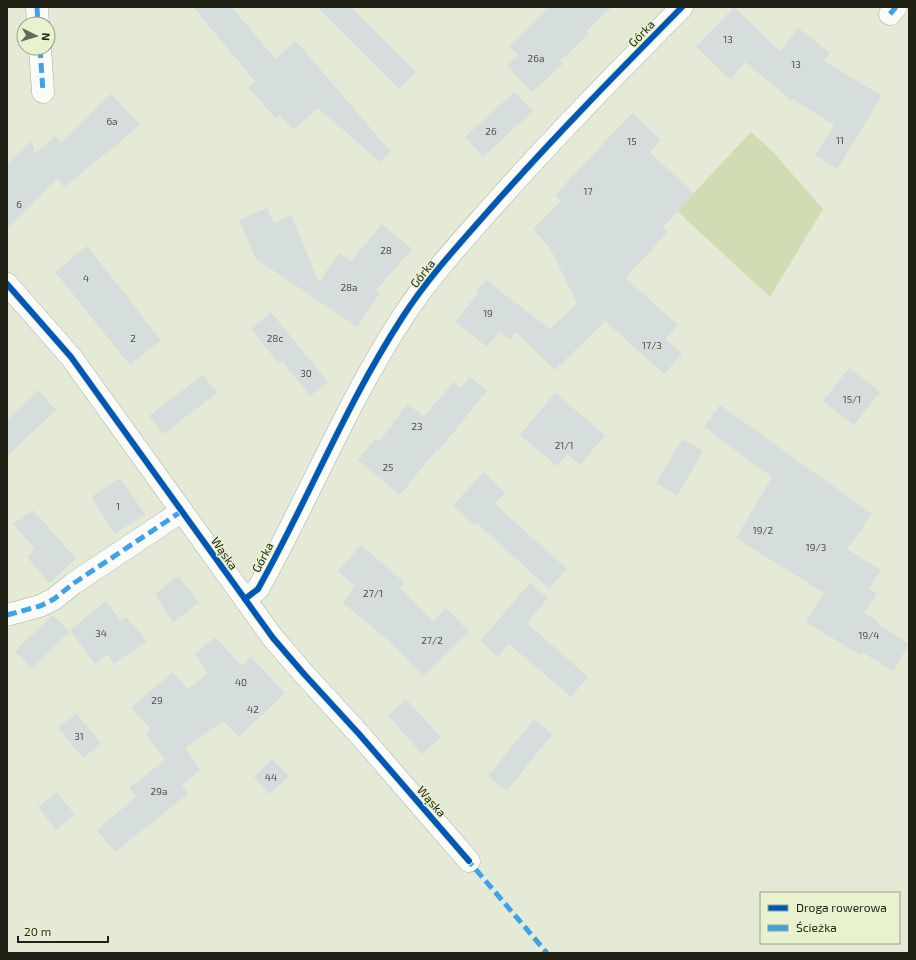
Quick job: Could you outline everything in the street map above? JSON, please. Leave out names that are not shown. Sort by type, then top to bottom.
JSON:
[{"type":"street","name":"Górka","points":[[245,599],[258,589],[354,400],[402,318],[469,232],[516,179],[682,7]]},
{"type":"street","points":[[41,56],[44,92]]},
{"type":"street","name":"Wąska","points":[[7,284],[71,357],[273,638],[354,728],[469,861]]},
{"type":"street","points":[[7,615],[40,606],[54,599],[74,583],[182,511]]},
{"type":"green space","points":[[751,132],[773,152],[823,209],[770,297],[677,211]]},
{"type":"building","points":[[193,7],[232,7],[275,59],[296,41],[390,151],[380,162],[318,108],[293,130],[280,115],[276,119],[248,87],[255,81]]},
{"type":"building","points":[[317,7],[351,7],[416,72],[399,89]]},
{"type":"building","points":[[550,7],[612,7],[586,31],[589,34],[560,61],[563,64],[532,92],[507,66],[518,55],[509,46]]},
{"type":"building","points":[[734,7],[780,51],[798,28],[830,53],[824,61],[882,96],[837,169],[815,155],[834,125],[793,99],[792,101],[745,62],[731,80],[696,47]]},
{"type":"building","points":[[514,92],[533,111],[483,157],[465,137]]},
{"type":"building","points":[[111,94],[140,124],[64,187],[57,179],[7,228],[7,164],[32,140],[34,154],[56,136],[61,142]]},
{"type":"building","points":[[632,113],[661,140],[650,152],[694,194],[663,227],[668,232],[625,278],[678,325],[665,339],[682,354],[664,374],[605,321],[555,370],[516,332],[510,340],[500,331],[487,347],[455,322],[478,293],[476,291],[486,280],[550,329],[577,303],[551,250],[533,229],[561,201],[555,195]]},
{"type":"building","points":[[267,208],[274,223],[291,215],[319,282],[339,253],[351,261],[382,224],[412,249],[376,290],[380,293],[357,327],[256,259],[239,220]]},
{"type":"building","points":[[87,246],[161,340],[130,365],[55,272]]},
{"type":"building","points":[[271,312],[328,382],[310,396],[282,361],[279,364],[251,329]]},
{"type":"building","points":[[849,368],[880,392],[854,425],[823,401]]},
{"type":"building","points":[[203,375],[217,393],[163,434],[149,416]]},
{"type":"building","points":[[470,377],[487,391],[400,495],[358,460],[375,439],[379,442],[407,404],[424,416],[454,382],[461,388]]},
{"type":"building","points":[[38,390],[56,410],[7,456],[7,420]]},
{"type":"building","points":[[555,393],[605,435],[580,465],[567,454],[557,466],[520,435]]},
{"type":"building","points":[[720,405],[872,514],[847,549],[881,570],[869,589],[877,594],[864,613],[909,644],[893,671],[862,652],[860,655],[806,622],[824,593],[736,538],[772,477],[704,427]]},
{"type":"building","points":[[682,439],[703,451],[677,496],[656,483]]},
{"type":"building","points":[[484,472],[505,493],[495,504],[567,569],[549,589],[477,523],[475,526],[453,505]]},
{"type":"building","points":[[120,478],[145,514],[115,534],[91,497]]},
{"type":"building","points":[[33,510],[76,559],[49,583],[27,557],[35,549],[13,524]]},
{"type":"building","points":[[361,545],[404,582],[400,588],[433,621],[446,608],[469,632],[423,676],[389,641],[343,603],[355,586],[338,571]]},
{"type":"building","points":[[178,576],[199,603],[173,622],[155,594]]},
{"type":"building","points":[[530,583],[548,598],[527,623],[588,677],[571,697],[509,644],[498,657],[480,641]]},
{"type":"building","points":[[106,601],[121,621],[126,617],[147,641],[114,664],[108,654],[95,664],[70,630]]},
{"type":"building","points":[[53,615],[69,632],[32,669],[15,651]]},
{"type":"building","points":[[215,637],[242,666],[251,657],[285,693],[239,737],[223,721],[185,748],[200,770],[182,785],[188,794],[115,852],[97,830],[136,797],[129,788],[165,760],[146,734],[151,730],[131,707],[173,672],[188,689],[208,674],[195,654]]},
{"type":"building","points":[[406,699],[441,737],[422,754],[388,715]]},
{"type":"building","points":[[76,713],[101,744],[83,758],[58,728]]},
{"type":"building","points":[[534,719],[552,734],[507,791],[488,776]]},
{"type":"building","points":[[272,759],[289,776],[270,794],[254,777]]},
{"type":"building","points":[[57,792],[75,815],[56,830],[38,807]]},
{"type":"marked path","points":[[37,7],[38,16]]},
{"type":"marked path","points":[[890,14],[896,7]]},
{"type":"marked path","points":[[41,56],[43,92]]},
{"type":"marked path","points":[[7,615],[40,606],[54,599],[74,583],[182,511]]},
{"type":"marked path","points":[[466,858],[547,953]]},
{"type":"cycle path","points":[[245,599],[258,589],[363,384],[402,318],[422,289],[456,248],[537,157],[682,7]]},
{"type":"cycle path","points":[[7,284],[71,357],[273,638],[359,734],[469,861]]}]
